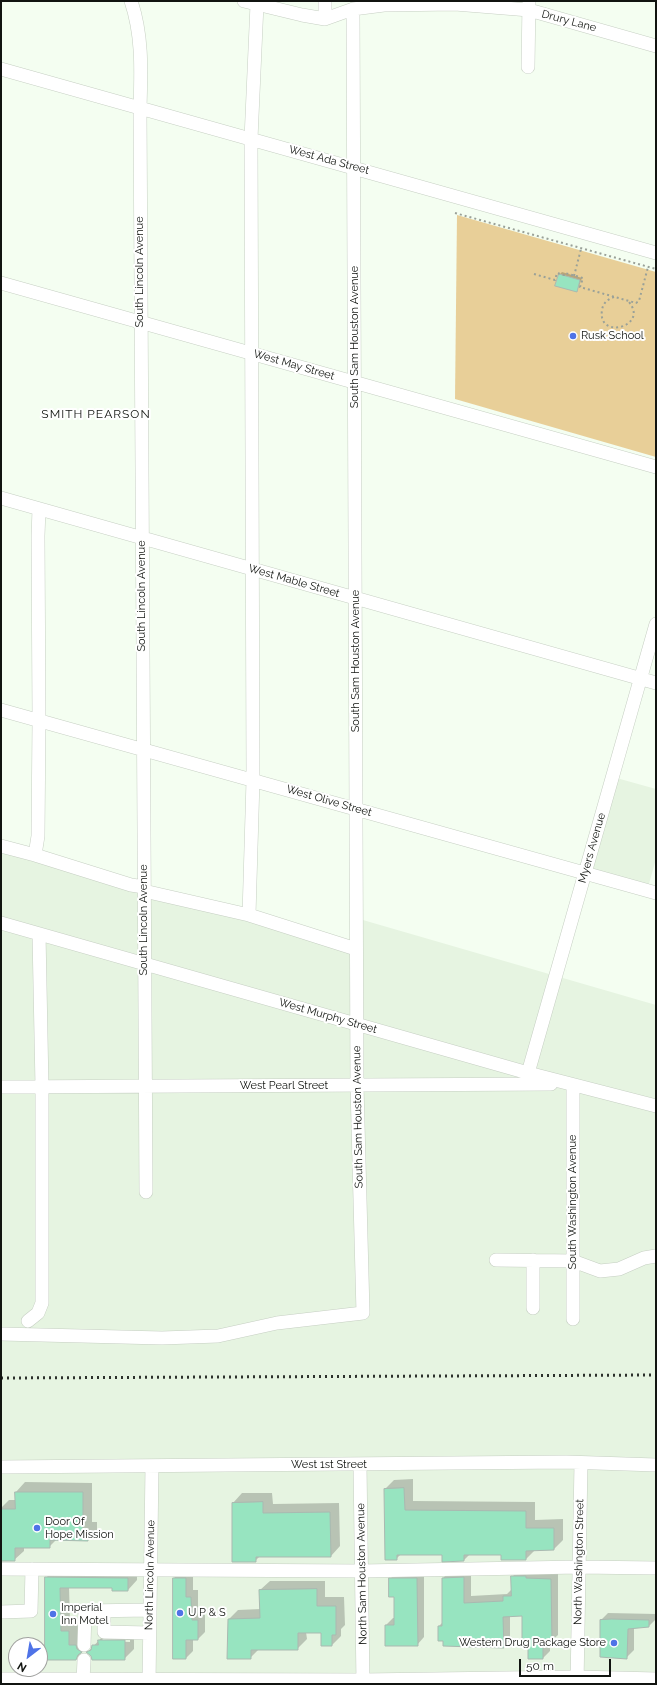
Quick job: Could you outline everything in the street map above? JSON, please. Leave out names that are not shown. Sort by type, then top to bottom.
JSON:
[{"type":"main road","points":[[1,1681],[363,1683],[656,1681]]},
{"type":"street","name":"South Lincoln Avenue","points":[[131,1],[140,37],[141,62],[140,109],[146,1192]]},
{"type":"street","name":"Drury Lane","points":[[244,1],[302,15],[325,18],[354,9],[384,5],[455,4],[529,6],[656,46]]},
{"type":"street","points":[[325,1],[325,18]]},
{"type":"street","points":[[249,915],[253,780],[250,353],[251,139],[257,4]]},
{"type":"street","points":[[528,67],[529,6]]},
{"type":"street","name":"South Sam Houston Avenue","points":[[1,1334],[162,1338],[218,1336],[277,1323],[363,1313],[357,1086],[356,949],[354,9]]},
{"type":"street","name":"West Ada Street","points":[[1,69],[656,253]]},
{"type":"street","name":"West May Street","points":[[1,283],[656,466]]},
{"type":"street","name":"West Mable Street","points":[[1,498],[656,683]]},
{"type":"street","points":[[36,855],[38,836],[39,509]]},
{"type":"street","name":"Myers Avenue","points":[[528,1073],[656,624]]},
{"type":"street","name":"West Olive Street","points":[[1,710],[656,893]]},
{"type":"street","points":[[1,846],[36,855],[144,889],[249,915],[356,949]]},
{"type":"street","name":"West Murphy Street","points":[[1,923],[528,1073],[656,1106]]},
{"type":"street","points":[[28,1321],[38,1313],[42,1303],[42,1087],[39,934]]},
{"type":"street","name":"West Pearl Street","points":[[1,1087],[570,1084]]},
{"type":"street","name":"South Washington Avenue","points":[[570,1084],[573,1319]]},
{"type":"street","points":[[496,1260],[573,1261],[600,1271],[619,1269],[644,1258],[656,1256]]},
{"type":"street","points":[[533,1260],[533,1308]]},
{"type":"street","name":"West 1st Street","points":[[1,1466],[580,1463],[656,1465]]},
{"type":"street","name":"North Washington Street","points":[[577,1682],[580,1463]]},
{"type":"street","name":"North Sam Houston Avenue","points":[[360,1464],[363,1683]]},
{"type":"street","name":"North Lincoln Avenue","points":[[148,1683],[152,1466]]},
{"type":"street","points":[[1,1569],[362,1571],[579,1567],[656,1568]]},
{"type":"street","points":[[1,1612],[31,1611],[32,1569]]},
{"type":"street","points":[[84,1645],[85,1611],[150,1610]]},
{"type":"street","points":[[104,1611],[104,1632],[149,1633]]},
{"type":"street","points":[[83,1681],[84,1660]]},
{"type":"path","points":[[455,213],[656,269]]},
{"type":"path","points":[[574,276],[582,249]]},
{"type":"path","points":[[534,274],[555,280],[557,273],[583,278],[580,287],[636,303],[640,301],[648,267]]},
{"type":"path","points":[[615,297],[606,301],[603,305],[602,315],[606,323],[614,328],[625,326],[632,319],[632,309],[627,300]]},
{"type":"shaded area","points":[[457,215],[656,272],[656,457],[455,399]]},
{"type":"shaded area","points":[[613,777],[656,789],[656,859],[647,891],[585,873]]},
{"type":"shaded area","points":[[1,845],[356,949],[356,918],[656,1005],[656,1684],[1,1684]]},
{"type":"building","points":[[559,274],[580,280],[577,292],[555,286]]},
{"type":"building","points":[[404,1488],[405,1510],[526,1511],[526,1528],[554,1528],[554,1550],[526,1551],[526,1560],[501,1560],[501,1555],[464,1555],[464,1561],[442,1562],[442,1555],[397,1555],[397,1560],[385,1560],[384,1489]]},
{"type":"building","name":"Door Of Hope Mission","points":[[15,1492],[83,1492],[83,1531],[88,1531],[88,1541],[50,1540],[50,1548],[15,1548],[15,1561],[1,1561],[1,1509],[15,1509]]},
{"type":"building","points":[[263,1502],[263,1513],[330,1512],[331,1557],[256,1557],[256,1562],[232,1562],[232,1503]]},
{"type":"building","points":[[511,1576],[551,1579],[552,1643],[543,1643],[543,1659],[528,1659],[528,1643],[522,1643],[522,1616],[503,1617],[504,1648],[443,1646],[443,1641],[438,1641],[438,1626],[442,1626],[442,1578],[464,1577],[464,1603],[503,1601],[503,1596],[511,1596]]},
{"type":"building","name":"Imperial Inn Motel","points":[[45,1577],[128,1578],[128,1591],[112,1591],[112,1588],[60,1588],[61,1631],[69,1631],[69,1645],[76,1645],[77,1649],[82,1652],[78,1655],[76,1660],[48,1660],[48,1637],[45,1637]]},
{"type":"building","name":"U P & S","points":[[173,1578],[186,1578],[186,1597],[191,1597],[192,1620],[198,1620],[198,1640],[186,1640],[186,1659],[173,1659]]},
{"type":"building","points":[[389,1578],[417,1578],[418,1646],[385,1646],[385,1625],[394,1625],[394,1597],[389,1597]]},
{"type":"building","points":[[317,1589],[317,1606],[336,1606],[336,1635],[332,1635],[332,1646],[321,1646],[321,1633],[298,1633],[298,1650],[251,1650],[251,1659],[227,1659],[228,1619],[260,1618],[259,1590]]},
{"type":"building","name":"Western Drug Package Store","points":[[600,1620],[649,1620],[649,1627],[628,1629],[627,1659],[600,1657]]},
{"type":"building","points":[[98,1640],[125,1640],[125,1660],[92,1660],[91,1656],[86,1652],[91,1650],[92,1645],[98,1645]]},
{"type":"railway","points":[[1,1378],[656,1375]]},
{"type":"place","name":"Rusk School","points":[[573,336]]},
{"type":"place","name":"Door Of Hope Mission","points":[[37,1528]]},
{"type":"place","name":"U P & S","points":[[180,1613]]},
{"type":"place","name":"Imperial Inn Motel","points":[[53,1614]]},
{"type":"place","name":"Western Drug Package Store","points":[[614,1643]]},
{"type":"district","name":"SMITH PEARSON","points":[[96,414]]}]
